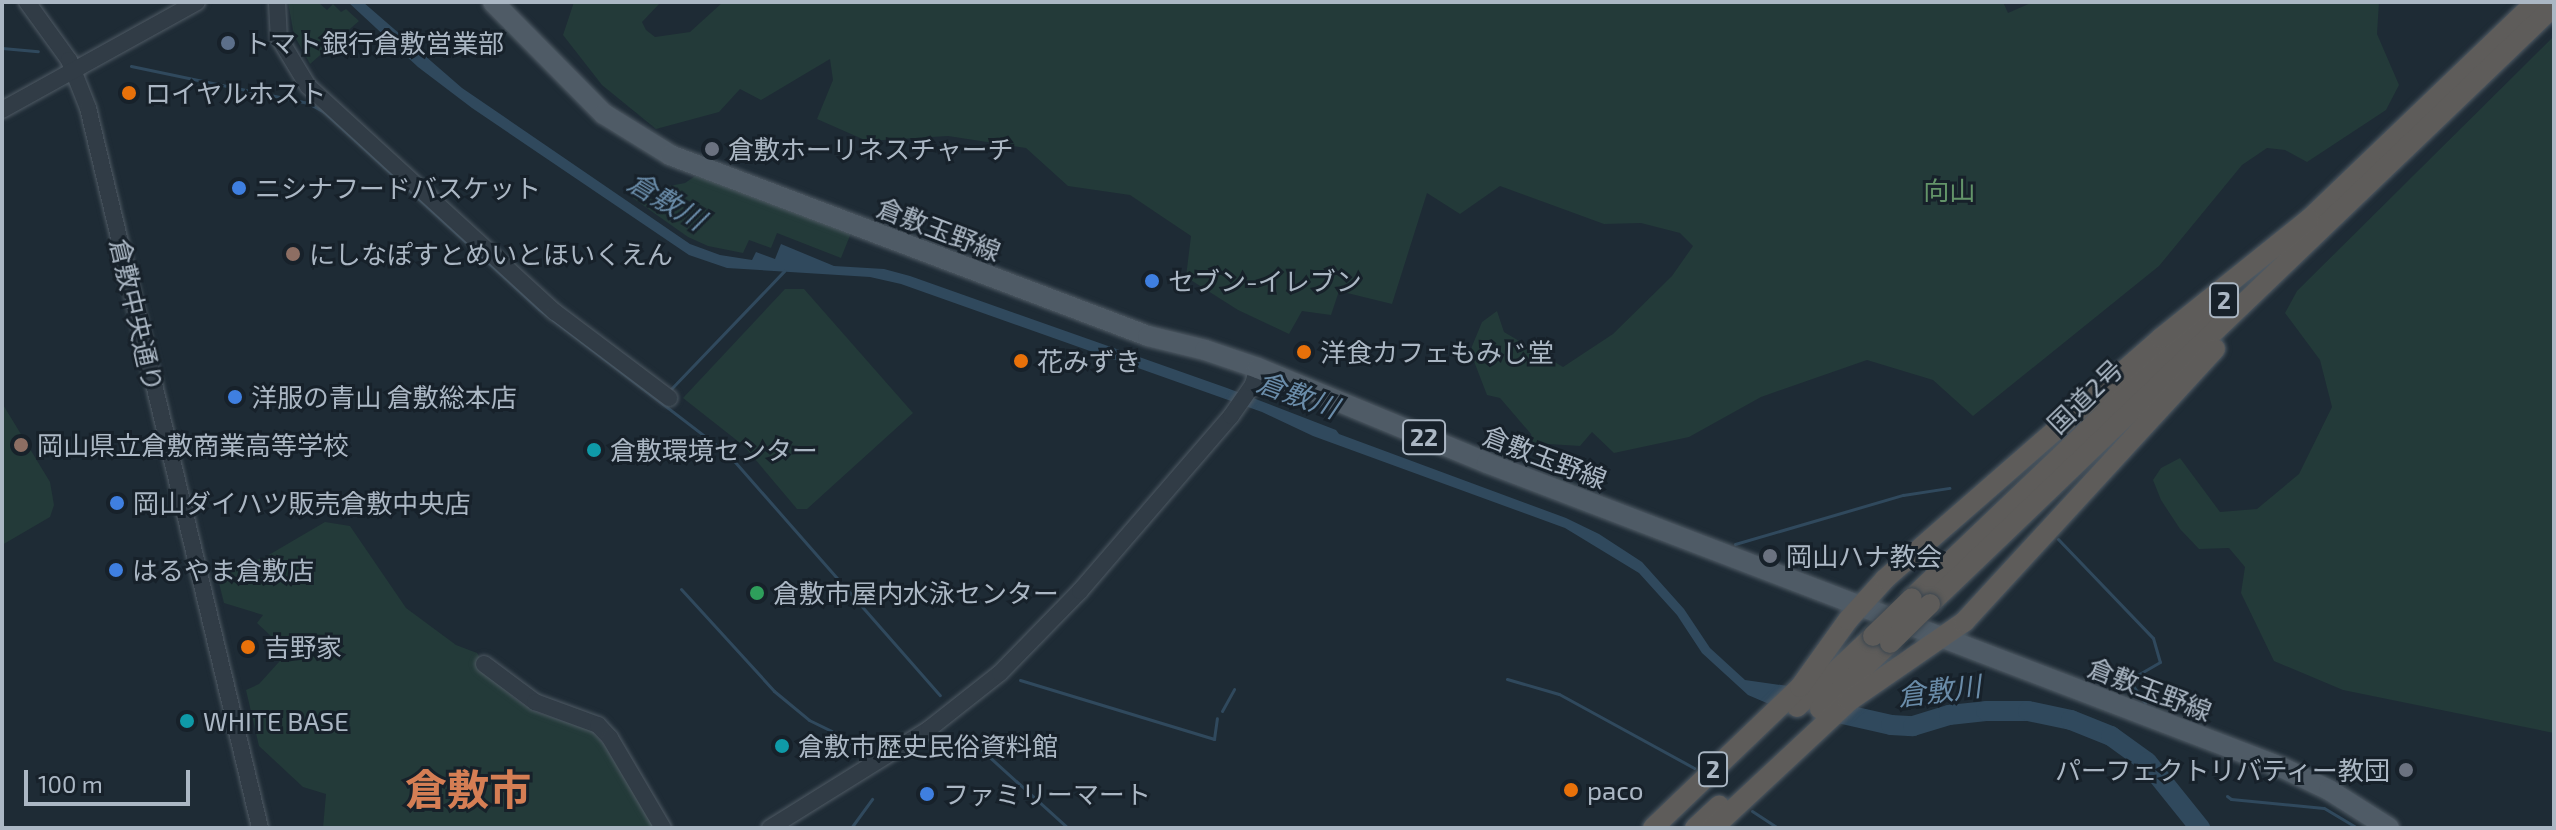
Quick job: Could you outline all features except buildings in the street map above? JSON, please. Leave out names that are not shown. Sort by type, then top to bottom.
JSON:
[{"type":"highway","name":"国道2号","points":[[1921,601],[2309,219],[2536,2]]},
{"type":"highway","name":"国道2号","points":[[1670,828],[1824,694],[2310,240],[2554,6]]},
{"type":"highway","name":"2","points":[[1824,694],[1861,605],[1981,493],[2161,338],[2309,219]]},
{"type":"highway","name":"2","points":[[1653,828],[1799,717],[1824,694],[1946,637],[1964,622],[2084,494],[2310,240]]},
{"type":"highway","name":"国道2号","points":[[1695,828],[1799,717]]},
{"type":"highway","name":"2","points":[[1713,828],[1799,717]]},
{"type":"main road","name":"倉敷玉野線","points":[[493,2],[582,95],[615,123],[660,151],[1148,336],[1205,350],[1256,376],[2283,768],[2329,790],[2389,828]]},
{"type":"street","name":"倉敷中央通り","points":[[27,2],[75,71],[88,108],[260,828]]},
{"type":"street","points":[[2,110],[197,2]]},
{"type":"street","points":[[277,2],[279,38],[308,86],[555,312],[665,395]]},
{"type":"street","points":[[770,828],[929,729],[1000,673],[1080,591],[1231,416],[1256,376]]},
{"type":"street","points":[[484,664],[535,702],[598,725],[610,738],[663,828]]},
{"type":"green space","points":[[288,2],[318,2],[327,10],[333,4],[341,12],[346,9],[359,21],[310,64],[294,35]]},
{"type":"green space","name":"向山","points":[[574,2],[661,2],[642,22],[655,37],[690,32],[723,2],[2003,2],[2008,13],[2033,2],[2379,2],[2377,34],[2399,85],[2386,110],[2307,162],[2285,150],[2267,148],[2242,165],[2159,266],[1973,416],[1933,380],[1867,360],[1761,397],[1689,437],[1614,453],[1592,432],[1580,446],[1533,443],[1531,434],[1500,398],[1487,395],[1470,351],[1482,322],[1497,311],[1504,332],[1563,367],[1613,334],[1672,276],[1693,246],[1680,233],[1641,223],[1604,224],[1500,186],[1460,214],[1427,193],[1392,304],[1339,291],[1331,315],[1302,311],[1289,334],[1238,310],[1186,277],[1191,236],[1130,195],[1068,186],[1026,148],[948,136],[867,141],[817,119],[833,80],[830,59],[761,100],[740,89],[719,112],[656,129],[602,85],[563,35]]},
{"type":"green space","points":[[2554,36],[2554,733],[2343,690],[2274,661],[2241,593],[2245,567],[2229,548],[2199,549],[2180,529],[2161,500],[2153,480],[2161,468],[2180,458],[2220,512],[2257,509],[2299,474],[2332,407],[2320,360],[2285,313],[2297,291]]},
{"type":"green space","points":[[698,174],[851,233],[841,258],[777,233],[771,248],[749,240],[743,253],[708,246],[688,237],[627,194],[685,183]]},
{"type":"green space","points":[[785,289],[804,289],[913,413],[807,509],[797,509],[744,446],[683,398]]},
{"type":"green space","name":"岡山県立倉敷商業高等学校","points":[[2,403],[50,482],[54,505],[50,517],[2,545]]},
{"type":"green space","points":[[325,522],[350,526],[406,608],[456,645],[477,653],[494,680],[514,698],[533,711],[592,731],[606,747],[655,828],[323,828],[326,794],[303,787],[259,746],[246,690],[259,684],[288,652],[257,623],[263,615],[224,603],[217,575],[267,556]]},
{"type":"water","points":[[348,2],[363,2],[462,88],[690,244],[720,255],[752,260],[756,252],[775,259],[781,244],[834,266],[884,269],[910,276],[1227,388],[1336,430],[1339,434],[1566,518],[1599,534],[1642,562],[1684,609],[1710,648],[1745,680],[1788,686],[1769,704],[1748,695],[1702,653],[1677,615],[1639,573],[1565,528],[1313,436],[1262,412],[901,284],[870,277],[727,268],[689,255],[472,108],[418,67]]},
{"type":"waterway","points":[[2,48],[38,51]]},
{"type":"waterway","points":[[131,66],[308,103],[324,112],[539,309],[728,454],[940,695]]},
{"type":"waterway","points":[[670,390],[784,271]]},
{"type":"waterway","points":[[1735,544],[1903,495],[1949,488]]},
{"type":"waterway","points":[[2058,539],[2153,638],[2160,662],[2129,680],[2145,703]]},
{"type":"waterway","points":[[681,589],[774,691],[809,720],[844,737],[861,753]]},
{"type":"waterway","points":[[1507,679],[1559,694],[1694,768]]},
{"type":"waterway","points":[[1020,680],[1214,739],[1217,718]]},
{"type":"waterway","points":[[1222,711],[1234,689]]},
{"type":"waterway","name":"倉敷川","points":[[1825,710],[1891,725],[1913,726],[1949,715],[1986,711],[2028,711],[2071,720],[2111,736],[2147,762],[2200,828]]},
{"type":"waterway","points":[[975,744],[1068,828]]},
{"type":"waterway","points":[[2227,796],[2231,799],[2324,808],[2357,828]]},
{"type":"waterway","points":[[851,828],[872,799]]},
{"type":"waterway","points":[[1752,811],[1778,828]]},
{"type":"place","name":"トマト銀行倉敷営業部","points":[[228,43]]},
{"type":"place","name":"ロイヤルホスト","points":[[129,93]]},
{"type":"place","name":"倉敷ホーリネスチャーチ","points":[[712,149]]},
{"type":"place","name":"ニシナフードバスケット","points":[[239,188]]},
{"type":"place","name":"にしなぽすとめいとほいくえん","points":[[293,254]]},
{"type":"place","name":"セブン-イレブン","points":[[1152,281]]},
{"type":"place","name":"洋食カフェもみじ堂","points":[[1304,352]]},
{"type":"place","name":"花みずき","points":[[1021,361]]},
{"type":"place","name":"洋服の青山 倉敷総本店","points":[[235,397]]},
{"type":"place","name":"岡山県立倉敷商業高等学校","points":[[21,445]]},
{"type":"place","name":"倉敷環境センター","points":[[594,450]]},
{"type":"place","name":"岡山ダイハツ販売倉敷中央店","points":[[117,503]]},
{"type":"place","name":"岡山ハナ教会","points":[[1770,556]]},
{"type":"place","name":"はるやま倉敷店","points":[[116,570]]},
{"type":"place","name":"倉敷市屋内水泳センター","points":[[757,593]]},
{"type":"place","name":"吉野家","points":[[248,647]]},
{"type":"place","name":"WHITE BASE","points":[[187,721]]},
{"type":"place","name":"倉敷市歴史民俗資料館","points":[[782,746]]},
{"type":"place","name":"パーフェクトリバティー教団","points":[[2406,770]]},
{"type":"place","name":"paco","points":[[1571,790]]},
{"type":"place","name":"ファミリーマート","points":[[927,794]]},
{"type":"district","name":"倉敷市","points":[[468,788]]}]
